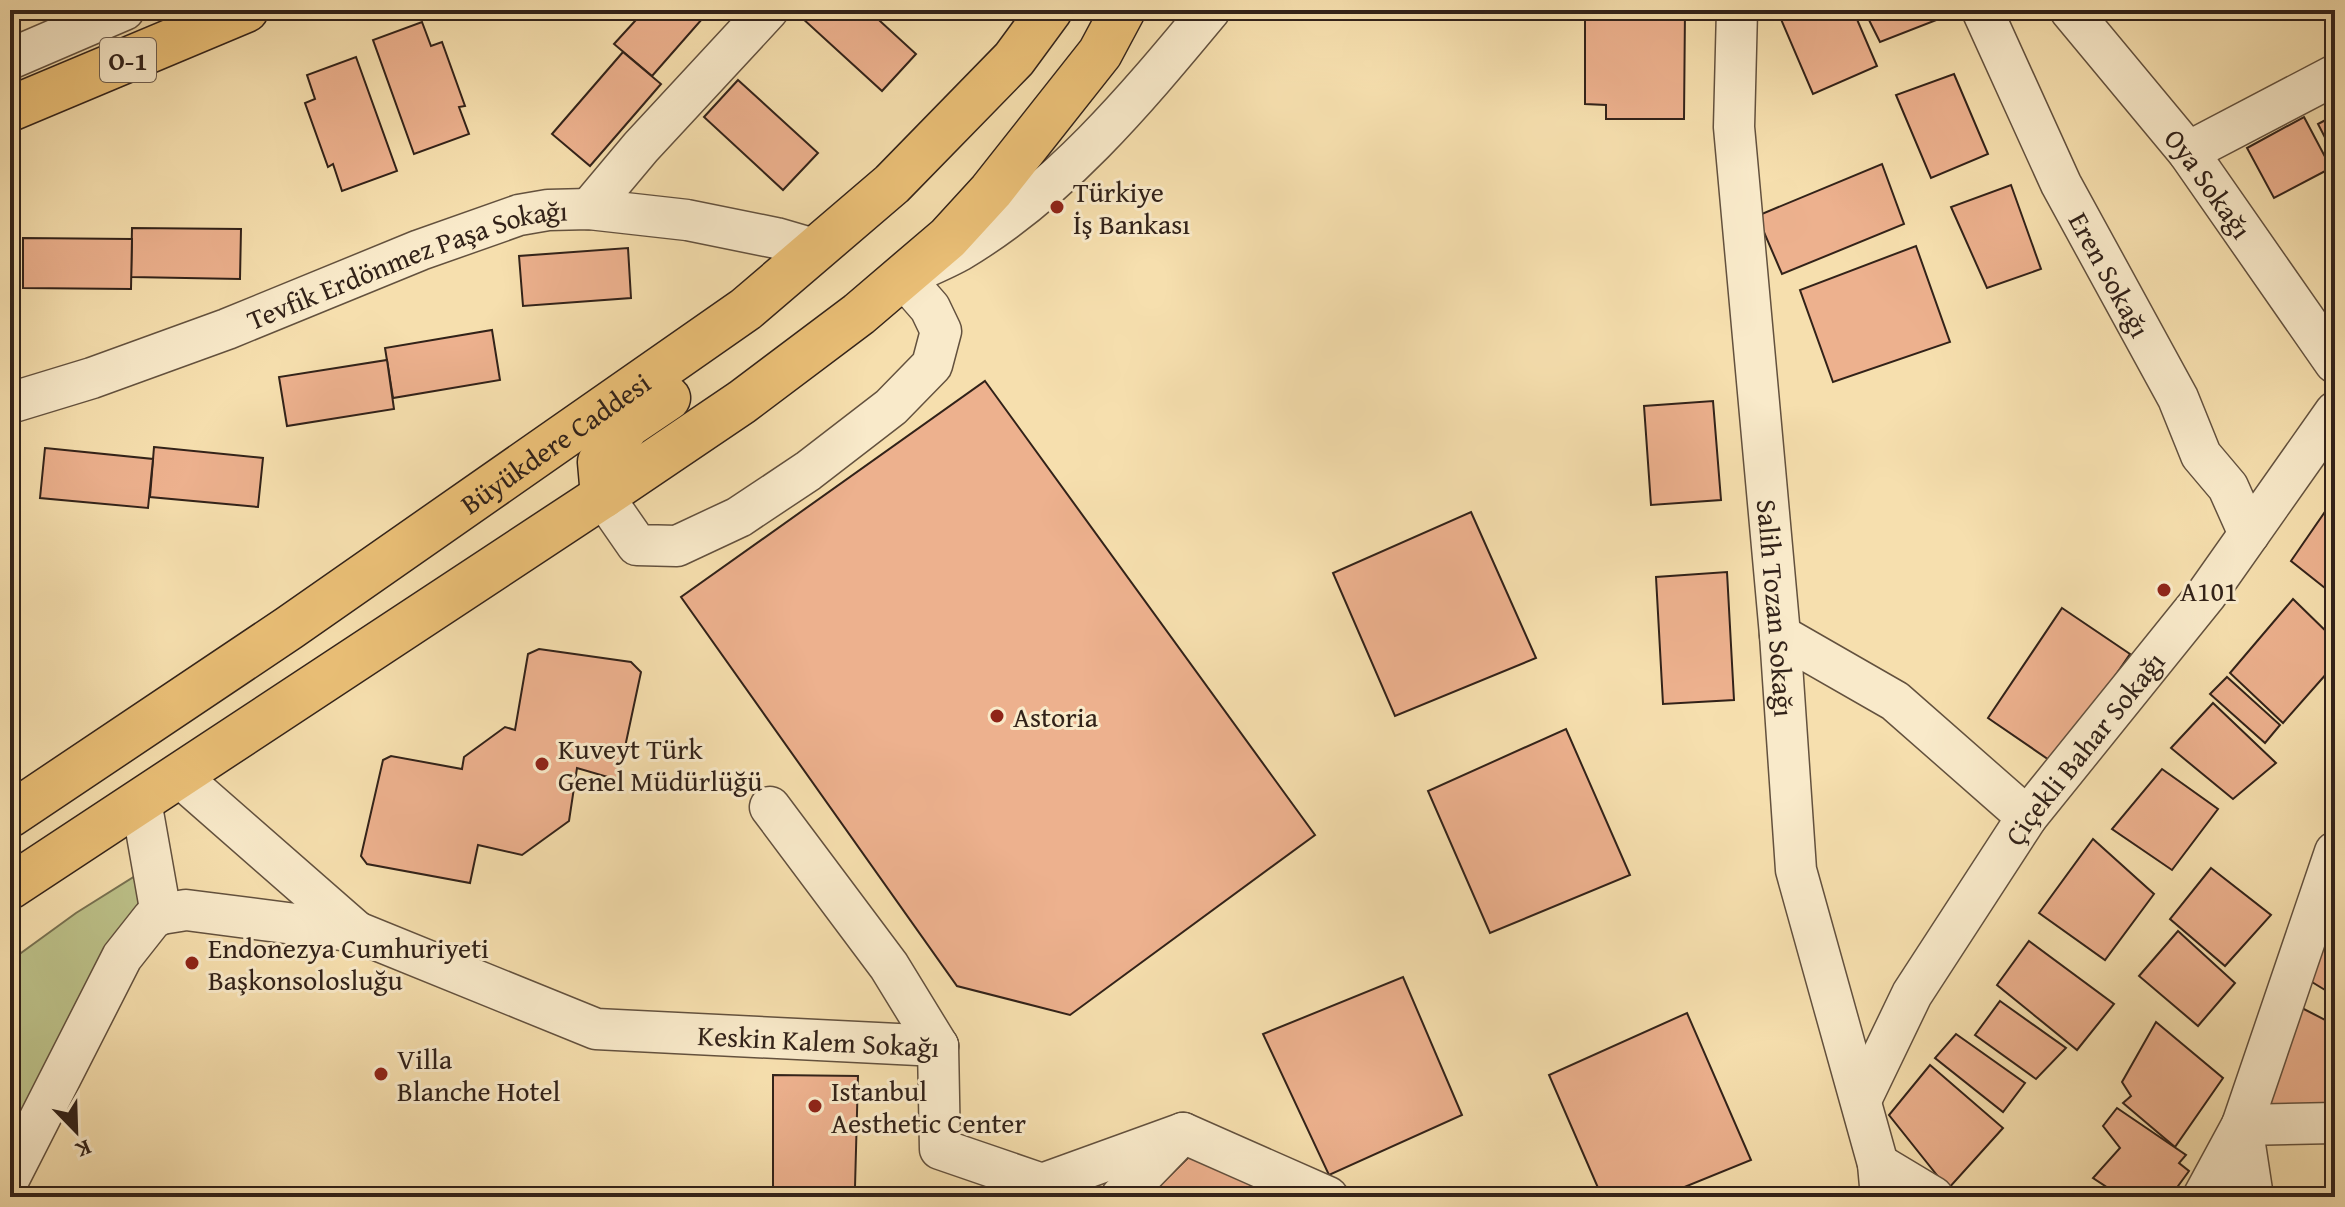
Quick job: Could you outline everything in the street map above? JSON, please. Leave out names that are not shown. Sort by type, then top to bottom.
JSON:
[{"type":"main road","name":"O-1","points":[[10,109],[246,10]]},
{"type":"main road","name":"Büyükdere Caddesi","points":[[10,815],[289,628],[746,309],[892,184],[1014,59],[1050,10]]},
{"type":"main road","points":[[10,887],[753,394],[903,277],[948,238],[991,191],[1100,53],[1123,10]]},
{"type":"main road","points":[[603,496],[600,462],[616,438],[628,425],[678,391],[703,367],[746,309]]},
{"type":"street","points":[[10,59],[124,10]]},
{"type":"street","points":[[589,209],[641,147],[768,10]]},
{"type":"street","points":[[603,496],[637,545],[677,546],[739,517],[808,471],[891,407],[932,365],[941,331],[930,308],[903,277],[958,252],[1042,190],[1089,148],[1132,102],[1210,10]]},
{"type":"street","name":"Salih Tozan Sokağı","points":[[1737,10],[1734,127],[1780,635],[1796,870],[1861,1100],[1880,1181]]},
{"type":"street","name":"Eren Sokağı","points":[[1982,10],[2061,184],[2178,398],[2201,455],[2228,487],[2249,534]]},
{"type":"street","name":"Oya Sokağı","points":[[2070,10],[2188,152],[2335,363]]},
{"type":"street","points":[[2188,152],[2335,75]]},
{"type":"street","name":"Tevfik Erdönmez Paşa Sokağı","points":[[10,403],[92,378],[227,329],[420,250],[519,215],[548,210],[589,209],[687,220],[776,238],[817,250]]},
{"type":"street","name":"Çiçekli Bahar Sokağı","points":[[1861,1100],[1912,994],[2027,817],[2206,595],[2335,412]]},
{"type":"street","points":[[1780,635],[1895,701],[2027,817]]},
{"type":"street","name":"Keskin Kalem Sokağı","points":[[180,777],[357,932]]},
{"type":"street","points":[[10,1177],[122,957],[152,919],[161,914],[141,801]]},
{"type":"street","points":[[770,807],[889,966],[938,1046]]},
{"type":"street","points":[[2203,1197],[2242,1125],[2335,852]]},
{"type":"street","name":"Keskin Kalem Sokağı","points":[[161,914],[186,910],[357,932],[596,1029],[938,1046],[940,1149],[1042,1184],[1183,1133]]},
{"type":"street","points":[[2242,1125],[2335,1123]]},
{"type":"street","points":[[2242,1125],[2253,1197]]},
{"type":"street","points":[[1121,1197],[1183,1133],[1328,1197]]},
{"type":"street","points":[[1880,1181],[1933,1197]]},
{"type":"green space","points":[[140,873],[144,904],[10,1143],[10,961],[76,913]]},
{"type":"building","points":[[645,10],[710,10],[652,76],[614,44]]},
{"type":"building","points":[[809,10],[868,10],[916,54],[882,91],[802,18]]},
{"type":"building","points":[[1585,10],[1685,10],[1684,119],[1606,119],[1606,105],[1585,104]]},
{"type":"building","points":[[1777,10],[1853,10],[1877,66],[1813,94]]},
{"type":"building","points":[[1864,10],[1934,10],[1939,19],[1880,42]]},
{"type":"building","points":[[422,22],[431,46],[442,42],[465,106],[459,107],[469,134],[414,154],[373,40]]},
{"type":"building","points":[[623,52],[661,84],[590,166],[552,134]]},
{"type":"building","points":[[356,57],[397,171],[342,191],[333,164],[328,167],[305,103],[315,99],[307,75]]},
{"type":"building","points":[[1954,74],[1988,154],[1931,178],[1896,95]]},
{"type":"building","points":[[738,80],[818,153],[783,190],[704,117]]},
{"type":"building","points":[[2335,115],[2335,157],[2318,124]]},
{"type":"building","points":[[2304,117],[2331,168],[2274,198],[2247,148]]},
{"type":"building","points":[[1882,164],[1904,224],[1782,274],[1757,216]]},
{"type":"building","points":[[2011,185],[2041,269],[1987,288],[1951,207]]},
{"type":"building","points":[[132,228],[241,229],[240,279],[131,277]]},
{"type":"building","points":[[23,238],[132,239],[131,289],[23,288]]},
{"type":"building","points":[[1916,246],[1950,342],[1833,382],[1800,290]]},
{"type":"building","points":[[628,248],[631,298],[523,306],[519,256]]},
{"type":"building","points":[[492,330],[500,380],[393,398],[385,348]]},
{"type":"building","points":[[387,360],[394,409],[287,426],[279,377]]},
{"type":"building","name":"Astoria","points":[[985,381],[1315,835],[1070,1015],[957,986],[681,597]]},
{"type":"building","points":[[1713,401],[1721,500],[1651,505],[1644,406]]},
{"type":"building","points":[[154,447],[263,458],[258,507],[150,497]]},
{"type":"building","points":[[45,448],[153,459],[148,508],[40,498]]},
{"type":"building","points":[[2331,503],[2335,505],[2335,596],[2291,561]]},
{"type":"building","points":[[1471,512],[1536,658],[1395,716],[1333,573]]},
{"type":"building","points":[[1727,572],[1734,700],[1663,704],[1656,577]]},
{"type":"building","points":[[2293,599],[2335,640],[2335,664],[2283,723],[2230,673]]},
{"type":"building","points":[[2062,608],[2130,654],[2055,764],[1988,718]]},
{"type":"building","name":"Kuveyt Türk Genel Müdürlüğü","points":[[539,649],[631,662],[641,672],[618,780],[577,768],[569,821],[522,855],[478,845],[470,883],[367,864],[361,856],[383,760],[391,756],[462,769],[464,757],[505,727],[515,730],[528,654]]},
{"type":"building","points":[[2227,677],[2280,725],[2265,743],[2210,694]]},
{"type":"building","points":[[2213,703],[2276,763],[2233,799],[2171,748]]},
{"type":"building","points":[[1566,729],[1630,875],[1490,933],[1428,791]]},
{"type":"building","points":[[2162,769],[2218,809],[2172,870],[2112,829]]},
{"type":"building","points":[[2093,839],[2154,894],[2105,960],[2039,913]]},
{"type":"building","points":[[2211,868],[2271,915],[2225,966],[2170,919]]},
{"type":"building","points":[[2328,926],[2335,932],[2335,996],[2302,976]]},
{"type":"building","points":[[2178,931],[2235,983],[2198,1026],[2139,976]]},
{"type":"building","points":[[2029,941],[2114,1004],[2077,1050],[1997,985]]},
{"type":"building","points":[[1403,977],[1462,1115],[1329,1175],[1263,1034]]},
{"type":"building","points":[[2000,1001],[2066,1048],[2036,1079],[1975,1035]]},
{"type":"building","points":[[2296,1005],[2335,1025],[2335,1076],[2321,1114],[2252,1114]]},
{"type":"building","points":[[1687,1013],[1751,1160],[1660,1197],[1602,1197],[1549,1075]]},
{"type":"building","points":[[2156,1022],[2223,1078],[2175,1147],[2123,1103],[2131,1096],[2122,1082]]},
{"type":"building","points":[[1956,1034],[2025,1083],[2003,1112],[1935,1058]]},
{"type":"building","points":[[1930,1065],[2003,1128],[1948,1189],[1889,1115]]},
{"type":"building","name":"Istanbul Aesthetic Center","points":[[773,1075],[858,1076],[855,1187],[773,1187]]},
{"type":"building","points":[[2117,1108],[2186,1155],[2179,1163],[2189,1171],[2170,1197],[2122,1197],[2093,1178],[2120,1148],[2103,1126]]},
{"type":"building","points":[[1200,1146],[1262,1175],[1239,1197],[1148,1197]]},
{"type":"place","name":"Türkiye İş Bankası","points":[[1057,207]]},
{"type":"place","name":"A101","points":[[2164,590]]},
{"type":"place","name":"Astoria","points":[[997,716]]},
{"type":"place","name":"Kuveyt Türk Genel Müdürlüğü","points":[[542,764]]},
{"type":"place","name":"Endonezya Cumhuriyeti Başkonsolosluğu","points":[[192,963]]},
{"type":"place","name":"Villa Blanche Hotel","points":[[381,1074]]},
{"type":"place","name":"Istanbul Aesthetic Center","points":[[815,1106]]}]
